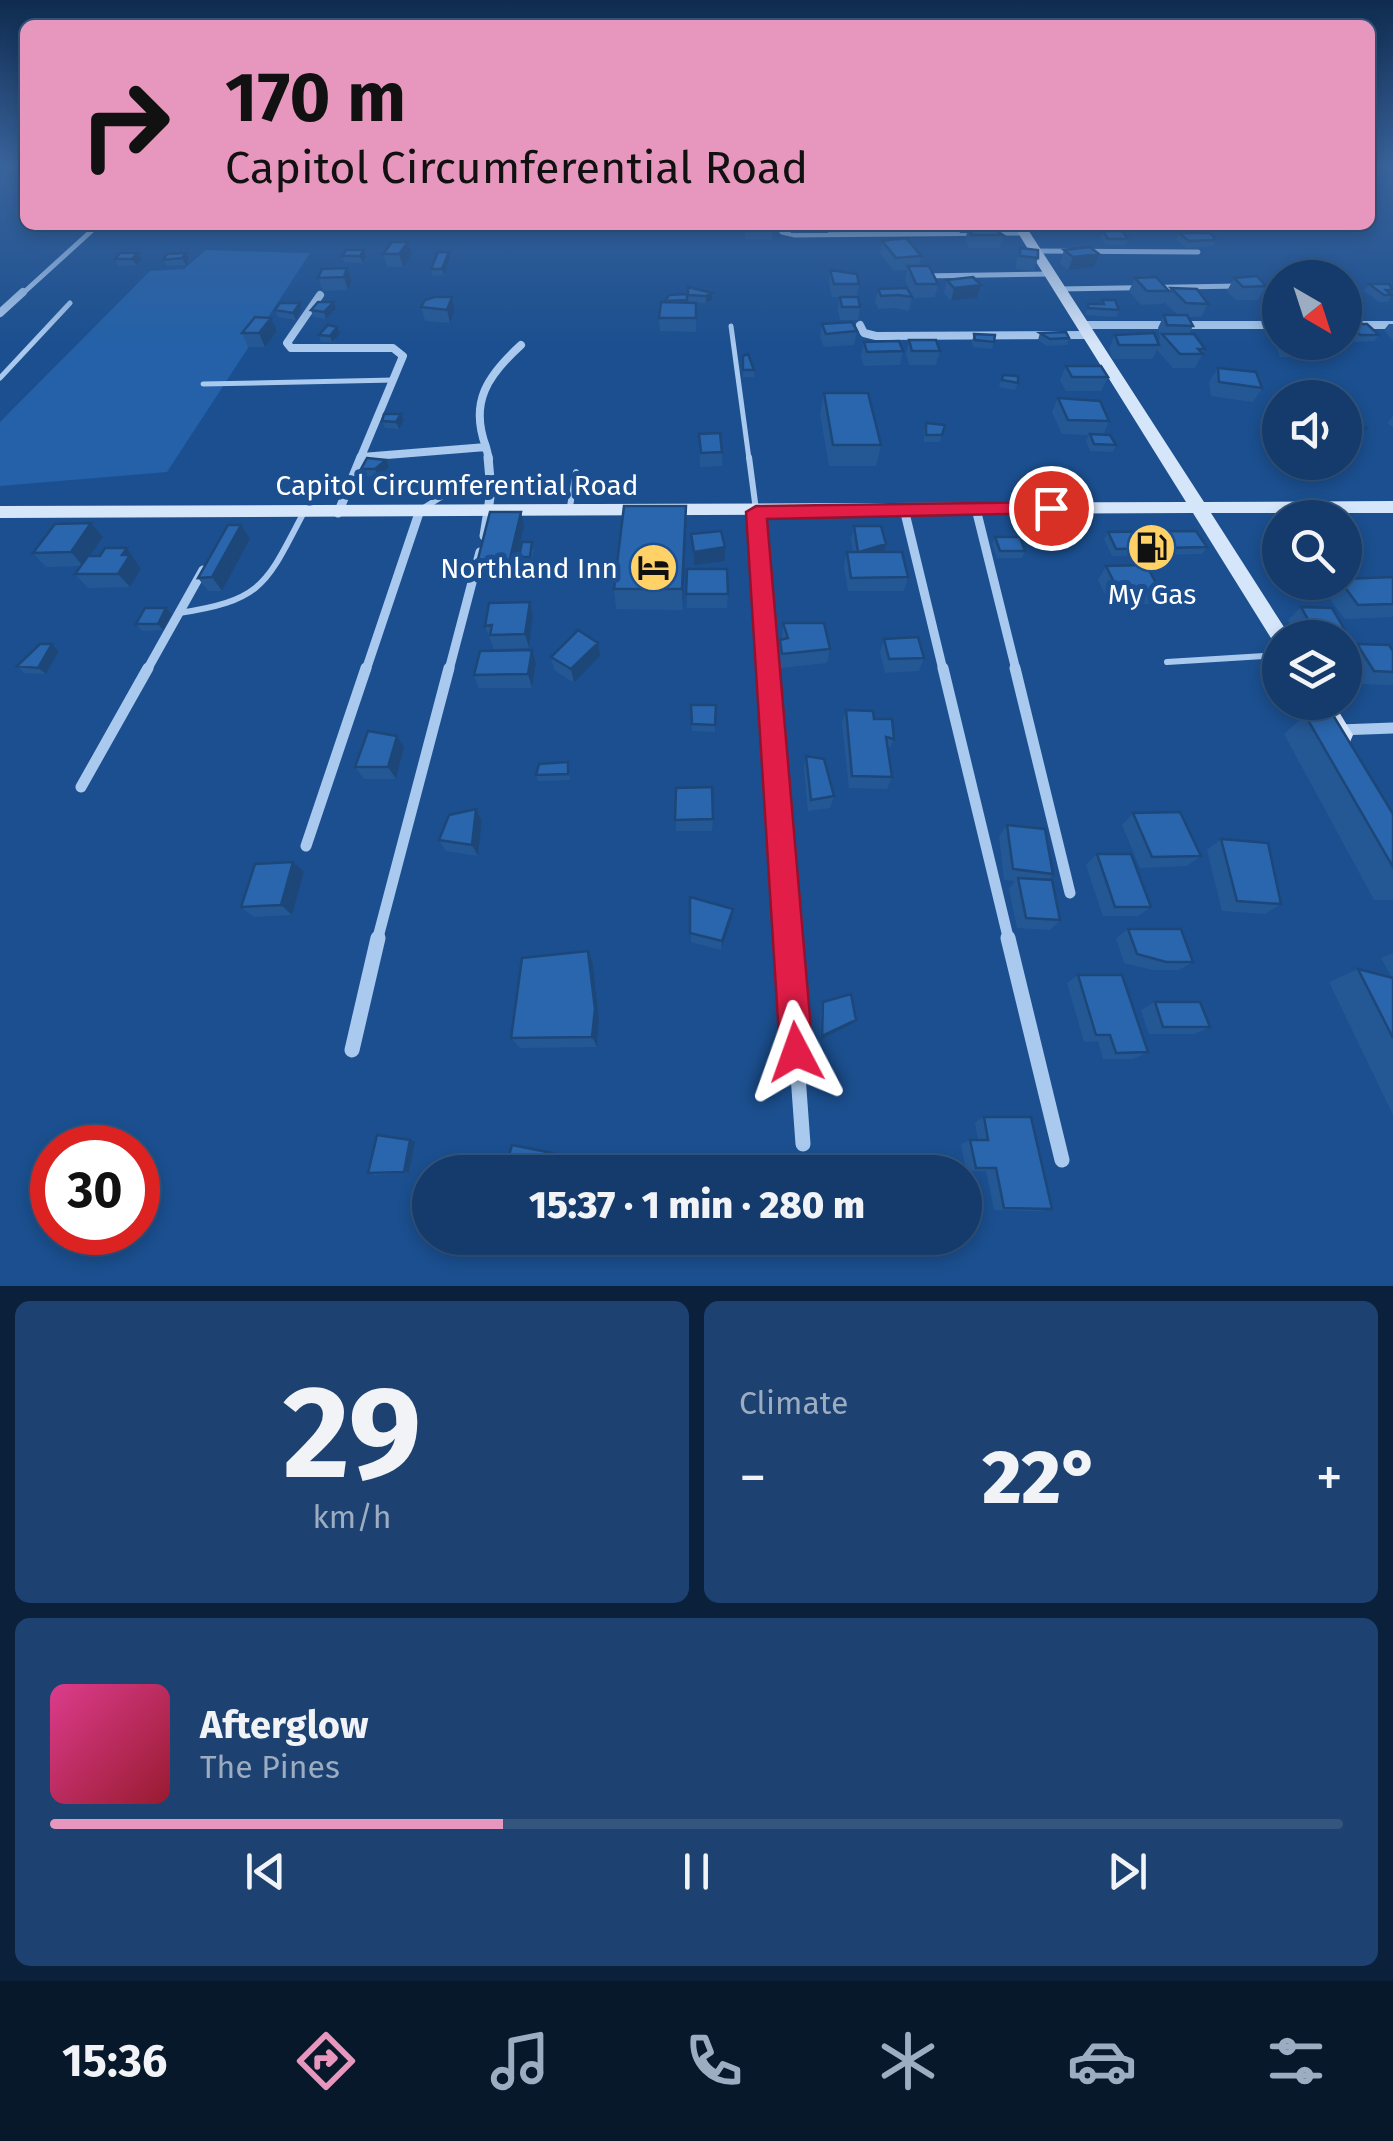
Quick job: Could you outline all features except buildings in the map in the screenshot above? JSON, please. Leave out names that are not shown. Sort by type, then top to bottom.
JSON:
[{"type":"main road","points":[[1023,230],[1270,620]]},
{"type":"main road","name":"Capitol Circumferential Road","points":[[0,512],[1393,507]]},
{"type":"main road","points":[[1333,720],[1357,759]]},
{"type":"street","points":[[0,313],[92,230]]},
{"type":"street","points":[[781,230],[795,235],[984,230]]},
{"type":"street","points":[[1036,251],[1198,252]]},
{"type":"street","points":[[907,276],[1050,274]]},
{"type":"street","points":[[1060,289],[1242,286]]},
{"type":"street","points":[[320,294],[288,346],[308,350],[393,348],[403,356],[338,513]]},
{"type":"street","points":[[860,326],[864,333],[876,336],[1262,325]]},
{"type":"street","points":[[1362,325],[1393,325]]},
{"type":"street","points":[[352,1050],[367,978],[490,512],[486,447],[474,415],[490,377],[521,345]]},
{"type":"street","points":[[362,457],[486,447]]},
{"type":"street","points":[[904,509],[1062,1160]]},
{"type":"street","points":[[976,509],[1070,893]]},
{"type":"street","points":[[226,529],[236,512]]},
{"type":"street","points":[[306,846],[418,512]]},
{"type":"street","points":[[756,512],[803,1144]]},
{"type":"street","points":[[80,787],[208,562]]},
{"type":"street","points":[[1339,730],[1393,728]]},
{"type":"lane","points":[[0,378],[70,303]]},
{"type":"lane","points":[[731,326],[756,512]]},
{"type":"lane","points":[[203,384],[394,380]]},
{"type":"lane","points":[[569,512],[576,472]]},
{"type":"lane","points":[[418,512],[452,490],[491,482]]},
{"type":"lane","points":[[179,612],[228,606],[259,592],[304,512]]},
{"type":"lane","points":[[1168,662],[1262,656]]},
{"type":"shaded area","points":[[206,250],[310,253],[167,472],[0,486],[0,422],[150,271],[184,269]]},
{"type":"place","name":"My Gas","points":[[1152,547]]},
{"type":"place","name":"Northland Inn","points":[[653,568]]},
{"type":"route","points":[[796,1052],[756,512],[1051,508]]}]
